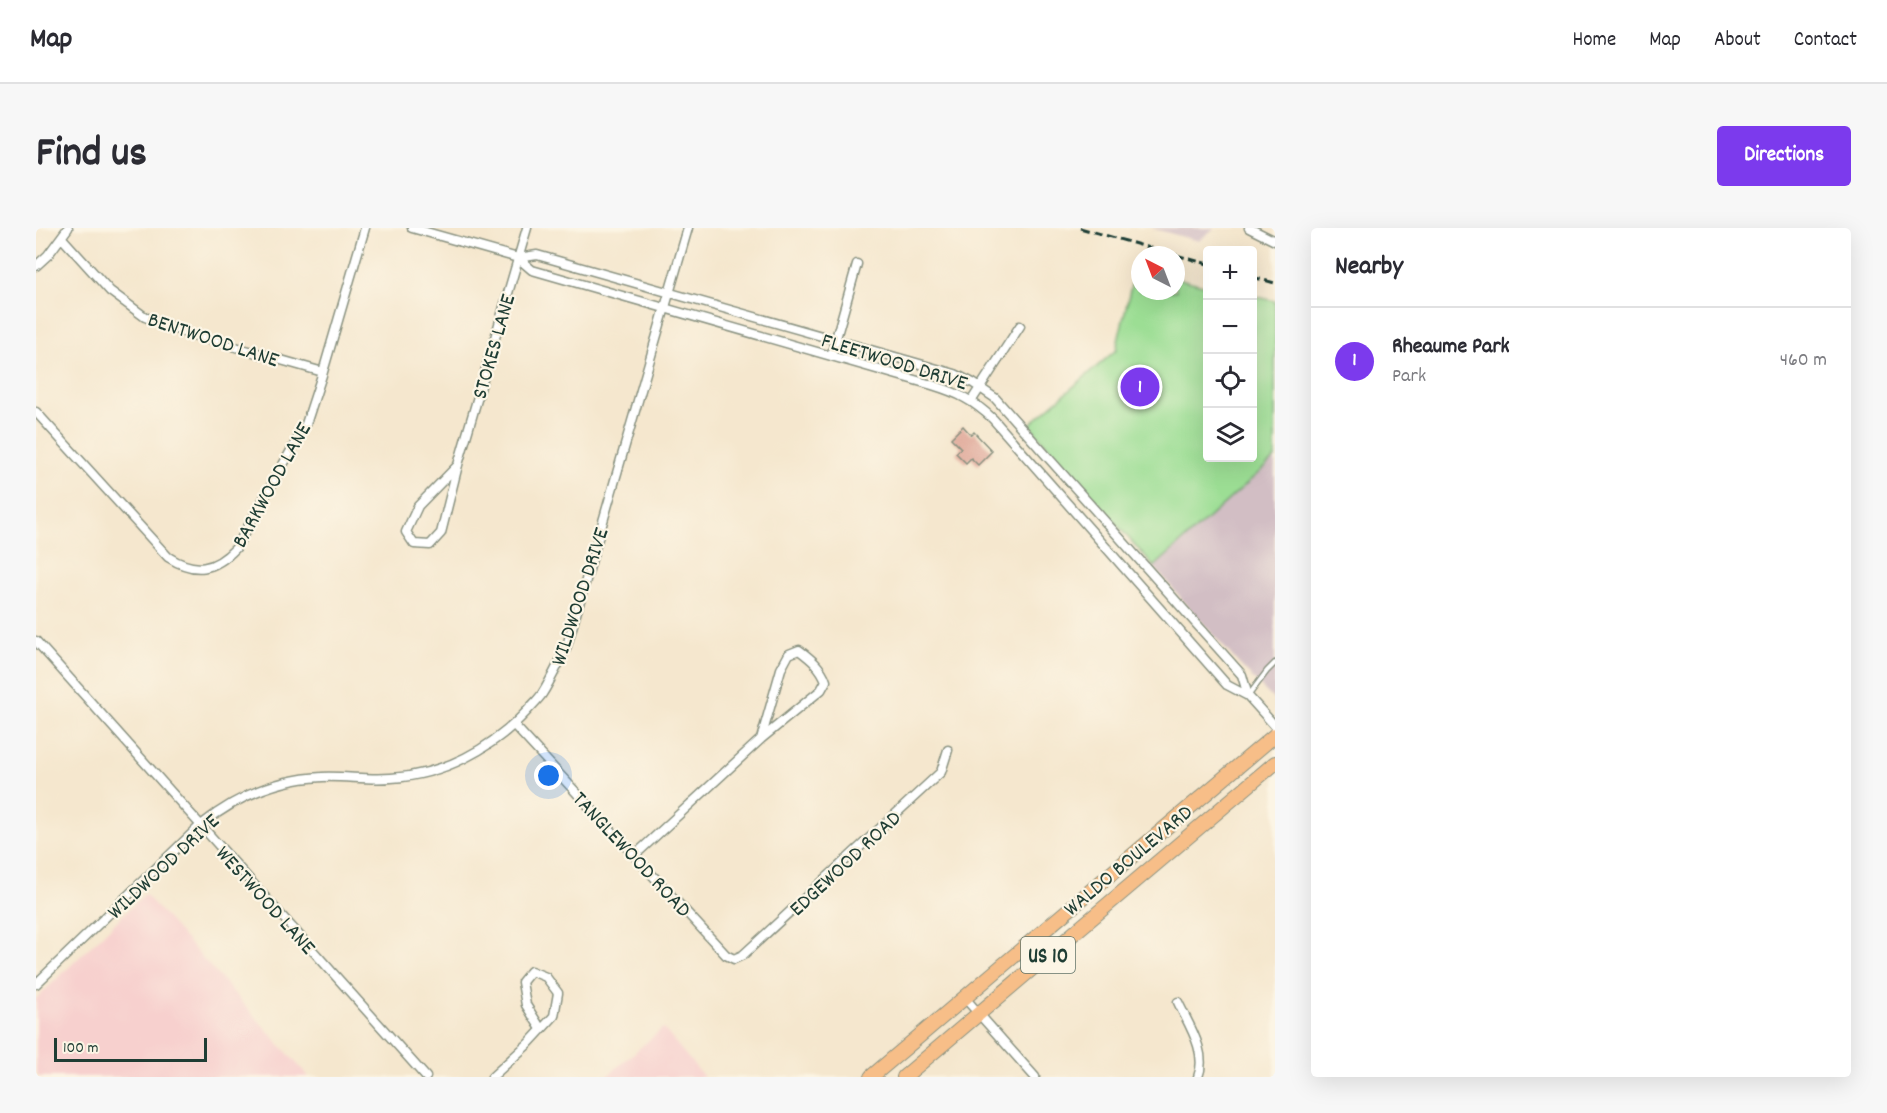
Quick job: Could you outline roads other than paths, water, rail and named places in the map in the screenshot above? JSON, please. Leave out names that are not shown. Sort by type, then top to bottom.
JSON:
[{"type":"main road","name":"WALDO BOULEVARD","points":[[871,1077],[1275,735]]},
{"type":"main road","name":"WALDO BOULEVARD","points":[[904,1077],[1275,763]]},
{"type":"street","points":[[36,266],[48,255],[68,228]]},
{"type":"street","name":"BARKWOOD LANE","points":[[36,412],[168,557],[189,567],[209,567],[225,560],[236,548],[306,424],[365,228]]},
{"type":"street","name":"FLEETWOOD DRIVE","points":[[412,228],[518,258],[537,255],[955,374],[980,387],[995,398],[1020,425],[1242,675],[1248,696]]},
{"type":"street","name":"STOKES LANE","points":[[458,465],[418,506],[406,532],[414,544],[430,545],[441,534],[458,465],[527,228]]},
{"type":"street","name":"WILDWOOD DRIVE","points":[[36,984],[201,825],[228,805],[269,786],[287,782],[323,777],[391,778],[436,770],[471,755],[514,725],[542,695],[566,649],[688,228]]},
{"type":"street","points":[[1249,228],[1274,239]]},
{"type":"street","name":"BENTWOOD LANE","points":[[62,238],[110,291],[145,317],[183,332],[323,372]]},
{"type":"street","name":"FLEETWOOD DRIVE","points":[[518,258],[532,270],[932,385],[972,400],[993,419],[1227,685],[1248,696],[1275,726]]},
{"type":"street","points":[[831,356],[857,264]]},
{"type":"street","points":[[972,400],[1020,326]]},
{"type":"street","name":"WESTWOOD LANE","points":[[36,640],[426,1077]]},
{"type":"street","points":[[635,855],[761,739],[821,690],[826,681],[823,672],[811,658],[799,650],[789,654],[782,669],[761,739]]},
{"type":"street","name":"TANGLEWOOD ROAD","points":[[514,725],[726,955]]},
{"type":"street","name":"EDGEWOOD ROAD","points":[[726,955],[734,959],[743,955],[941,772],[948,750]]},
{"type":"street","points":[[492,1077],[541,1029],[554,1016],[558,993],[546,977],[531,971],[522,982],[526,1005],[541,1029]]},
{"type":"street","points":[[964,997],[1035,1077]]},
{"type":"street","points":[[1178,1002],[1200,1050],[1198,1077]]},
{"type":"lane","points":[[1248,696],[1275,663]]},
{"type":"railway","points":[[1080,228],[1143,246]]},
{"type":"railway","points":[[1185,258],[1203,263]]},
{"type":"railway","points":[[1257,278],[1275,283]]},
{"type":"place","name":"Rheaume Park","points":[[1140,387]]}]
